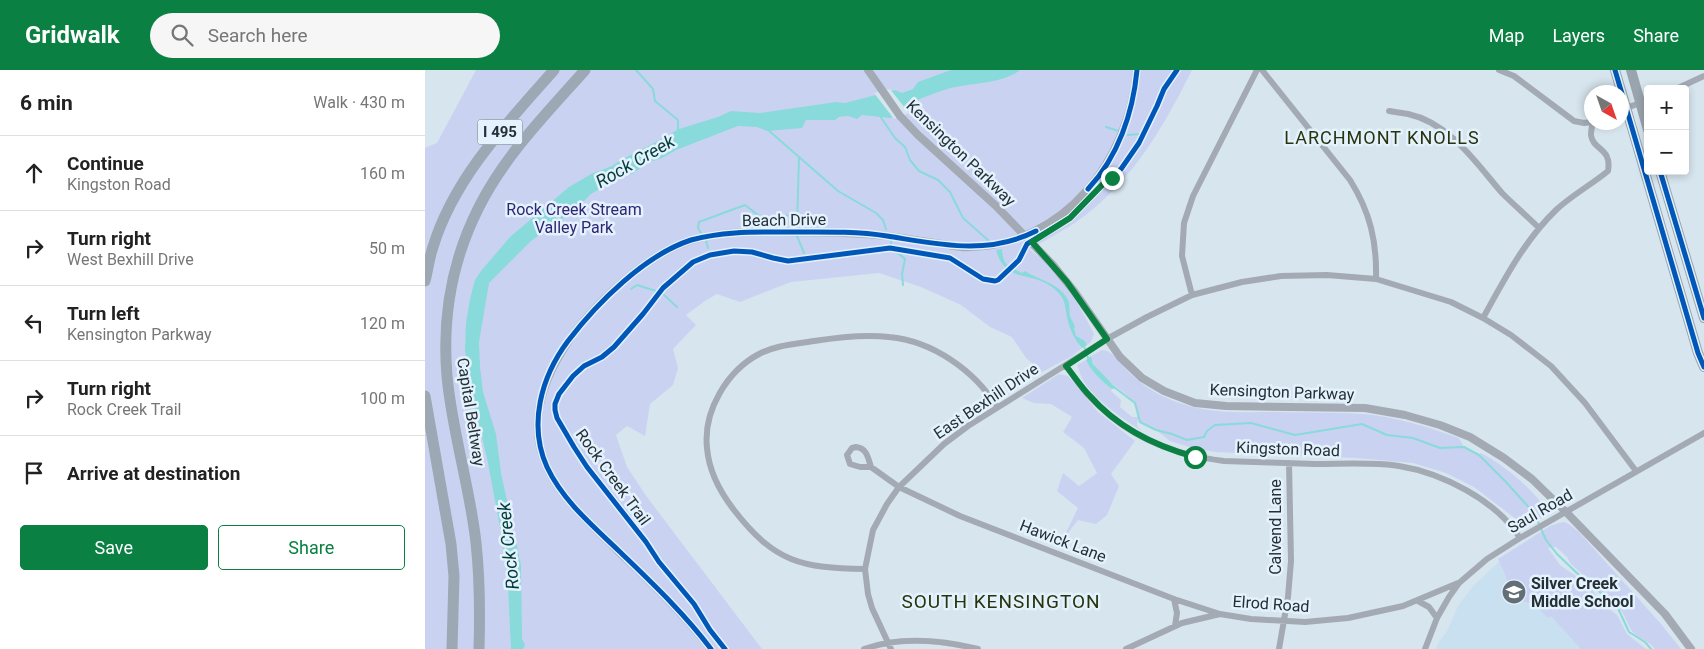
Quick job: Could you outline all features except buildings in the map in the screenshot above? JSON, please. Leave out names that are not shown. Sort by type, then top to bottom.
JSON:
[{"type":"highway","name":"I 495","points":[[425,281],[433,247],[457,192],[491,142],[554,70]]},
{"type":"highway","name":"Capital Beltway","points":[[479,649],[479,579],[476,543],[447,377],[446,333],[450,291],[457,257],[479,206],[494,180],[510,157],[585,70]]},
{"type":"highway","points":[[547,113],[592,70]]},
{"type":"highway","points":[[425,396],[451,544],[454,576],[453,649]]},
{"type":"main road","points":[[1615,70],[1618,85]]},
{"type":"main road","points":[[1631,70],[1644,101]]},
{"type":"main road","points":[[1629,125],[1698,353],[1704,367]]},
{"type":"main road","points":[[1661,175],[1704,318]]},
{"type":"street","name":"Kensington Parkway","points":[[868,70],[901,116],[937,152],[997,206],[1067,282],[1120,357],[1142,378],[1164,391],[1195,403],[1226,406],[1365,408],[1405,415],[1440,425],[1471,438],[1532,478],[1665,614],[1691,649]]},
{"type":"street","name":"Beach Drive","points":[[711,649],[678,609],[579,511],[556,483],[547,466],[540,447],[538,430],[540,400],[553,365],[565,346],[588,316],[648,262],[674,247],[706,237],[743,232],[839,232],[881,235],[962,247],[1008,241],[1026,236],[1043,228],[1070,208],[1098,177],[1118,143],[1131,108],[1137,70]]},
{"type":"street","points":[[1192,295],[1182,256],[1183,223],[1193,196],[1257,70]]},
{"type":"street","points":[[1263,70],[1350,180],[1358,193],[1366,210],[1375,239],[1376,279]]},
{"type":"street","points":[[1499,70],[1514,76],[1574,121],[1584,124]]},
{"type":"street","points":[[1685,85],[1704,76]]},
{"type":"street","points":[[1629,107],[1644,101]]},
{"type":"street","points":[[1389,112],[1409,114],[1440,128],[1454,139],[1505,195],[1539,228]]},
{"type":"street","points":[[1483,318],[1516,260],[1539,228],[1567,200],[1608,171],[1608,156],[1593,140],[1591,130]]},
{"type":"street","name":"East Bexhill Drive","points":[[891,649],[872,608],[865,569],[873,530],[899,487],[944,444],[968,426],[1107,339],[1192,295],[1242,282],[1281,276],[1327,275],[1376,279],[1444,300],[1483,318],[1511,335],[1551,366],[1585,403],[1636,471]]},
{"type":"street","points":[[865,569],[830,568],[800,563],[784,556],[764,544],[745,524],[727,500],[711,469],[707,449],[711,413],[727,382],[743,364],[760,353],[779,346],[843,337],[891,337],[925,346],[948,358],[970,375],[997,407]]},
{"type":"street","name":"Kingston Road","points":[[1066,366],[1089,396],[1115,419],[1154,444],[1195,457],[1224,461],[1390,465],[1433,475],[1455,484],[1484,502],[1511,525],[1520,538]]},
{"type":"street","name":"Saul Road","points":[[1425,649],[1437,618],[1459,583],[1487,559],[1520,538],[1704,433]]},
{"type":"street","name":"Calvend Lane","points":[[1279,649],[1285,621],[1291,562],[1289,463]]},
{"type":"street","name":"Hawick Lane","points":[[871,467],[899,487],[960,516],[1174,599],[1220,614]]},
{"type":"street","name":"Elrod Road","points":[[1126,649],[1182,623],[1220,614],[1251,619],[1305,622],[1348,618],[1387,610],[1418,600],[1459,583]]},
{"type":"street","points":[[1174,599],[1177,613],[1175,626]]},
{"type":"street","points":[[1418,600],[1429,607],[1437,618]]},
{"type":"street","points":[[863,649],[887,643],[936,641],[979,649]]},
{"type":"shaded area","name":"Silver Creek Middle School","points":[[1524,544],[1603,649],[1436,649],[1447,631],[1458,606],[1473,586],[1499,562]]},
{"type":"green space","name":"Rock Creek Stream Valley Park","points":[[476,70],[1192,70],[1144,154],[1113,190],[1096,207],[1076,222],[1030,249],[1060,277],[1094,334],[1091,342],[1087,345],[1085,341],[1079,345],[1082,348],[1072,356],[1042,372],[1026,358],[1012,337],[990,327],[961,305],[921,287],[879,273],[791,282],[740,302],[717,294],[686,315],[696,325],[673,349],[678,368],[673,385],[650,404],[645,436],[627,426],[616,435],[627,467],[647,497],[762,649],[425,649],[425,148],[437,143]]},
{"type":"green space","points":[[1102,350],[1111,353],[1133,376],[1152,391],[1174,401],[1200,409],[1233,412],[1364,414],[1412,423],[1459,438],[1464,447],[1479,455],[1481,453],[1490,458],[1519,479],[1536,496],[1548,513],[1529,526],[1516,519],[1474,487],[1446,473],[1413,463],[1356,458],[1215,452],[1170,441],[1156,430],[1140,422],[1138,418],[1137,426],[1142,431],[1099,399],[1085,384],[1081,376],[1077,365],[1086,360],[1101,380],[1121,400],[1120,407],[1132,417],[1138,417],[1134,402],[1103,376],[1093,363],[1091,356]]},
{"type":"green space","points":[[1059,374],[1068,376],[1098,412],[1135,441],[1111,474],[1119,486],[1107,515],[1096,524],[1078,520],[1063,539],[1078,508],[1057,491],[1063,473],[1079,486],[1097,473],[1084,448],[1063,432],[1072,417],[1051,404],[1034,403],[1022,398]]},
{"type":"green space","points":[[1563,522],[1579,532],[1681,649],[1655,649],[1634,634],[1620,609],[1570,563],[1567,557],[1556,547],[1548,548],[1560,565],[1591,587],[1598,600],[1617,615],[1627,634],[1646,649],[1581,649],[1551,616],[1548,618],[1535,605],[1517,599],[1510,594],[1505,574],[1498,559],[1550,526]]},
{"type":"water","name":"Rock Creek","points":[[951,70],[1020,70],[1004,78],[955,87],[933,94],[910,103],[908,111],[890,118],[862,115],[857,119],[848,116],[839,117],[835,120],[806,120],[802,128],[767,131],[757,127],[738,126],[676,150],[662,158],[647,163],[632,174],[623,175],[591,194],[576,209],[531,241],[489,283],[479,342],[480,367],[483,392],[496,434],[501,473],[521,565],[522,639],[525,645],[523,649],[511,649],[508,586],[501,532],[487,458],[471,391],[465,350],[466,323],[470,299],[475,280],[481,271],[510,237],[569,187],[679,129],[731,111],[760,113],[836,102],[845,103],[895,90],[902,93],[913,89],[918,82]]},
{"type":"water","points":[[1002,249],[1007,265],[1022,273],[1025,271],[1048,282],[1064,294],[1069,302],[1070,316],[1075,327],[1076,336],[1085,341],[1087,345],[1082,348],[1073,335],[1064,302],[1060,295],[1044,282],[1012,272],[1000,260],[996,250]]},
{"type":"water","points":[[1091,356],[1093,364],[1116,388],[1112,389],[1094,372],[1086,360]]},
{"type":"pier","points":[[890,89],[909,113],[894,119],[874,93]]},
{"type":"waterway","points":[[636,70],[653,89],[655,101],[678,120],[678,130]]},
{"type":"waterway","points":[[880,116],[895,138],[905,147],[910,160],[919,171],[938,180],[950,192],[963,218],[989,241]]},
{"type":"waterway","points":[[1106,127],[1119,131]]},
{"type":"waterway","points":[[767,129],[838,191],[876,213],[883,220],[886,229]]},
{"type":"waterway","points":[[1128,135],[1140,134]]},
{"type":"waterway","points":[[797,226],[799,158]]},
{"type":"waterway","points":[[701,233],[698,228],[699,222],[745,205],[763,219],[797,214]]},
{"type":"waterway","points":[[797,236],[804,253]]},
{"type":"waterway","points":[[706,241],[708,248]]},
{"type":"waterway","points":[[891,242],[892,247]]},
{"type":"waterway","points":[[894,250],[905,259],[902,274],[903,285]]},
{"type":"waterway","points":[[631,289],[637,285],[656,291]]},
{"type":"waterway","points":[[662,293],[677,307]]},
{"type":"waterway","points":[[1084,346],[1089,361]]},
{"type":"waterway","points":[[1114,387],[1135,403],[1140,422],[1156,430],[1187,440],[1204,437],[1207,431],[1215,425],[1251,423],[1295,435],[1362,424],[1387,435],[1413,438],[1440,448],[1464,447],[1479,455],[1506,482],[1534,513],[1546,540],[1557,554],[1617,606],[1629,632],[1645,642],[1651,649]]},
{"type":"cycle path","points":[[1088,189],[1099,176],[1116,149],[1128,118],[1137,70]]},
{"type":"cycle path","name":"Rock Creek Trail","points":[[725,649],[710,630],[694,604],[659,562],[646,542],[587,467],[557,418],[555,404],[559,394],[573,376],[584,366],[602,357],[614,347],[663,288],[693,262],[710,255],[734,251],[752,252],[788,261],[890,248],[950,258],[983,279],[998,280],[1019,260],[1027,244],[1070,218],[1102,185],[1121,169],[1139,143],[1164,89],[1177,70]]},
{"type":"cycle path","points":[[1615,70],[1698,353],[1704,367]]},
{"type":"cycle path","points":[[1661,175],[1704,318]]},
{"type":"cycle path","points":[[711,649],[667,598],[579,512],[561,491],[547,467],[538,435],[540,402],[551,370],[568,341],[593,311],[623,282],[656,257],[674,247],[703,237],[752,232],[838,232],[875,234],[944,245],[981,246],[1018,239],[1036,231]]},
{"type":"place","name":"Silver Creek Middle School","points":[[1514,592]]},
{"type":"district","name":"LARCHMONT KNOLLS","points":[[1382,137]]},
{"type":"district","name":"SOUTH KENSINGTON","points":[[1001,601]]},
{"type":"route","points":[[1112,178],[1102,185],[1070,218],[1032,242],[1067,282],[1107,339],[1066,366],[1089,396],[1115,419],[1154,444],[1195,457]]}]
